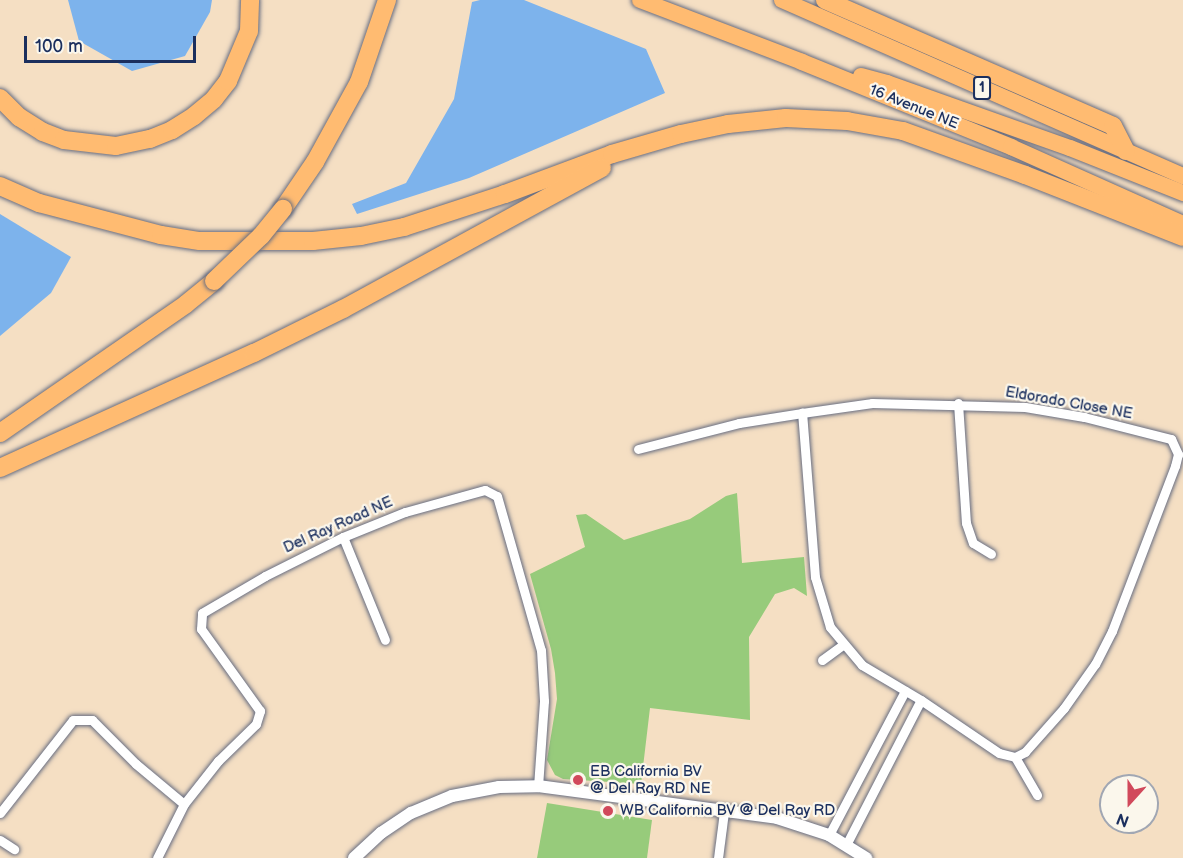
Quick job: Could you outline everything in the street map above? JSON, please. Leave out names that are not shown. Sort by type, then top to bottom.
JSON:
[{"type":"highway","points":[[0,98],[19,117],[43,132],[64,140],[116,146],[150,139],[172,130],[194,116],[214,99],[228,81],[249,31],[250,0]]},
{"type":"highway","points":[[0,432],[186,304],[261,236],[283,209],[315,162],[359,82],[387,0]]},
{"type":"highway","name":"16 Avenue NE","points":[[640,0],[802,62],[1011,147],[1183,224]]},
{"type":"highway","name":"1","points":[[782,0],[1182,175]]},
{"type":"highway","points":[[825,0],[1113,126],[1126,151]]},
{"type":"highway","points":[[802,62],[887,83],[1070,148],[1183,193]]},
{"type":"highway","points":[[0,186],[39,203],[161,235],[200,241],[313,241],[362,236],[404,227],[505,194],[612,154],[681,134],[728,124],[786,118],[847,121],[903,131],[1025,174],[1183,237]]},
{"type":"highway","points":[[0,468],[254,353],[482,235],[615,161],[681,134]]},
{"type":"street","name":"Eldorado Close NE","points":[[638,449],[739,423],[872,403],[958,403],[1025,407],[1139,430],[1171,440],[1178,454],[1112,632],[1099,656],[1064,708],[1025,752],[1015,757]]},
{"type":"street","points":[[958,403],[966,523],[973,543],[991,554]]},
{"type":"street","points":[[802,413],[815,577],[830,627],[861,665],[921,700],[999,753],[1015,757],[1037,795]]},
{"type":"street","name":"Del Ray Road NE","points":[[157,858],[184,804],[218,761],[256,724],[260,711],[201,629],[202,613],[265,576],[343,537],[405,512],[485,490],[497,496],[541,650],[544,701],[538,786]]},
{"type":"street","points":[[343,537],[385,640]]},
{"type":"street","points":[[822,660],[843,645]]},
{"type":"street","points":[[829,836],[905,691]]},
{"type":"street","points":[[846,845],[921,700]]},
{"type":"street","points":[[0,813],[73,720],[92,720],[136,764],[184,804]]},
{"type":"street","points":[[354,858],[381,833],[411,813],[452,796],[499,787],[538,786],[777,819],[829,836],[866,858]]},
{"type":"street","points":[[718,858],[724,812]]},
{"type":"street","points":[[0,840],[14,849]]},
{"type":"green space","points":[[737,493],[742,563],[804,557],[807,596],[794,588],[775,594],[749,637],[750,720],[650,708],[641,784],[563,779],[555,775],[547,760],[557,699],[555,673],[551,649],[530,574],[585,547],[576,515],[586,514],[624,540],[690,519],[726,496]]},
{"type":"green space","points":[[547,803],[652,820],[647,858],[537,858]]},
{"type":"water","points":[[68,0],[212,0],[210,12],[185,56],[132,71],[79,41]]},
{"type":"water","points":[[524,0],[646,49],[665,93],[469,178],[357,214],[352,204],[406,183],[454,99],[472,2]]},
{"type":"water","points":[[0,214],[71,257],[51,293],[0,336]]},
{"type":"place","name":"EB California BV @ Del Ray RD NE","points":[[578,780]]},
{"type":"place","name":"WB California BV @ Del Ray RD","points":[[608,811]]}]
